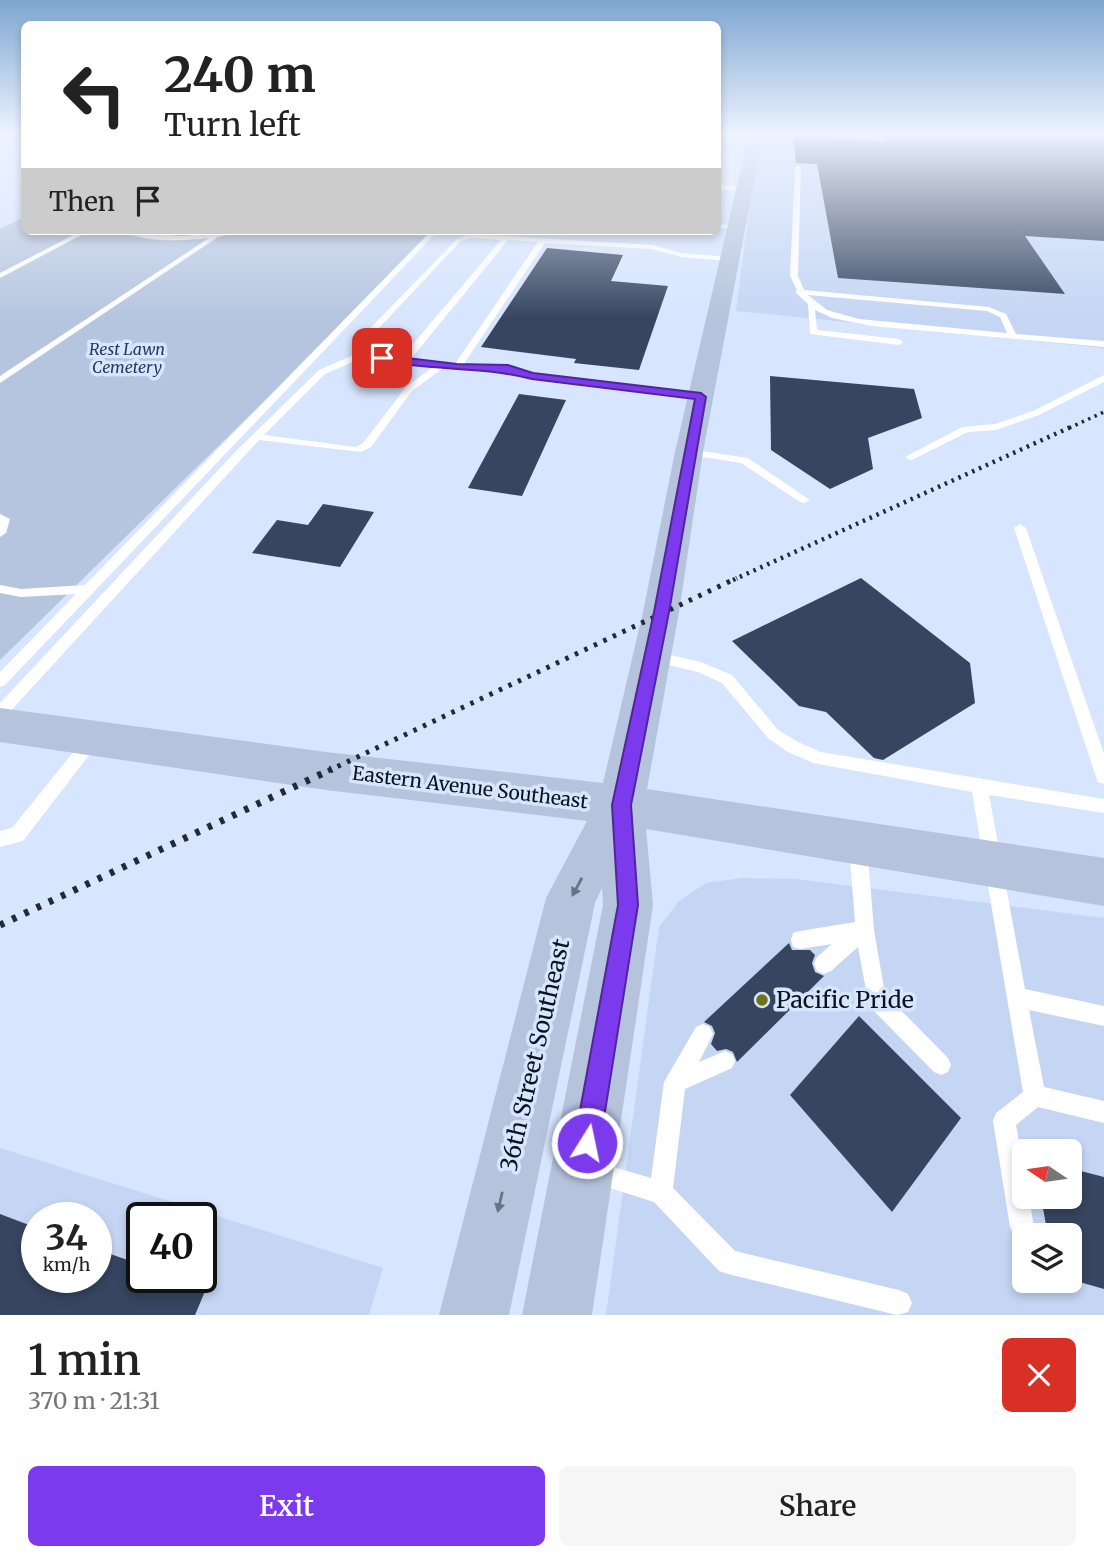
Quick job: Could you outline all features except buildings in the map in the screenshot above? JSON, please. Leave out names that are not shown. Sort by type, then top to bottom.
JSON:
[{"type":"street","name":"36th Street Southeast","points":[[557,1315],[628,905],[621,805],[729,259],[727,227],[741,195]]},
{"type":"street","name":"Eastern Avenue Southeast","points":[[0,725],[326,771],[621,805],[1104,883]]},
{"type":"street","name":"36th Street Southeast","points":[[474,1315],[572,898],[621,805]]},
{"type":"lane","points":[[796,195],[794,276],[799,292],[811,305],[838,318],[872,324],[1104,344]]},
{"type":"lane","points":[[0,276],[78,235]]},
{"type":"lane","points":[[150,235],[222,235]]},
{"type":"lane","points":[[0,681],[431,235]]},
{"type":"lane","points":[[360,355],[358,346],[459,240],[471,236],[652,247],[681,255],[729,259]]},
{"type":"lane","points":[[0,380],[215,237]]},
{"type":"lane","points":[[404,361],[506,238]]},
{"type":"lane","points":[[457,367],[543,240]]},
{"type":"lane","points":[[799,292],[989,309],[1003,316],[1013,336]]},
{"type":"lane","points":[[811,305],[813,332],[899,341]]},
{"type":"lane","points":[[0,713],[257,437],[322,372],[360,355],[457,367],[508,369],[532,376],[701,397]]},
{"type":"lane","points":[[257,437],[358,450],[367,445],[409,389],[441,365]]},
{"type":"lane","points":[[909,457],[966,429],[996,427],[1036,413],[1104,378]]},
{"type":"lane","points":[[689,452],[744,460],[804,500]]},
{"type":"lane","points":[[0,518],[4,519],[0,533]]},
{"type":"lane","points":[[1020,528],[1104,777]]},
{"type":"lane","points":[[0,589],[21,593],[87,589]]},
{"type":"lane","points":[[651,656],[701,667],[727,679],[773,734],[793,747],[819,758],[1104,806]]},
{"type":"lane","points":[[0,839],[17,835],[93,738]]},
{"type":"lane","points":[[979,786],[1035,1096]]},
{"type":"lane","points":[[857,843],[865,930],[876,999],[941,1065]]},
{"type":"lane","points":[[800,940],[865,930]]},
{"type":"lane","points":[[824,964],[865,930]]},
{"type":"lane","points":[[1017,997],[1104,1016]]},
{"type":"lane","points":[[661,1192],[675,1082],[703,1034]]},
{"type":"lane","points":[[675,1082],[725,1062]]},
{"type":"lane","points":[[1035,1096],[1104,1112]]},
{"type":"lane","points":[[1021,1223],[1004,1121],[1035,1096]]},
{"type":"lane","points":[[583,1169],[661,1192],[728,1262],[899,1303]]},
{"type":"shaded area","points":[[751,195],[1104,195],[1104,348],[736,311]]},
{"type":"shaded area","points":[[742,878],[796,879],[1104,918],[1104,1315],[606,1315],[659,927],[679,901],[706,883]]},
{"type":"shaded area","points":[[0,1148],[172,1202],[126,1202],[126,1293],[217,1293],[217,1216],[383,1268],[369,1315],[0,1315]]},
{"type":"green space","name":"Rest Lawn Cemetery","points":[[21,218],[21,235],[434,235],[0,660],[0,229]]},
{"type":"railway","points":[[1069,428],[1104,412]]},
{"type":"railway","points":[[733,580],[1073,426]]},
{"type":"railway","points":[[328,771],[737,578]]},
{"type":"railway","points":[[0,925],[332,769]]},
{"type":"place","name":"Pacific Pride","points":[[762,1000]]},
{"type":"route","points":[[382,358],[457,367],[508,369],[532,376],[701,397],[661,612],[621,805],[628,905],[587,1143]]}]
